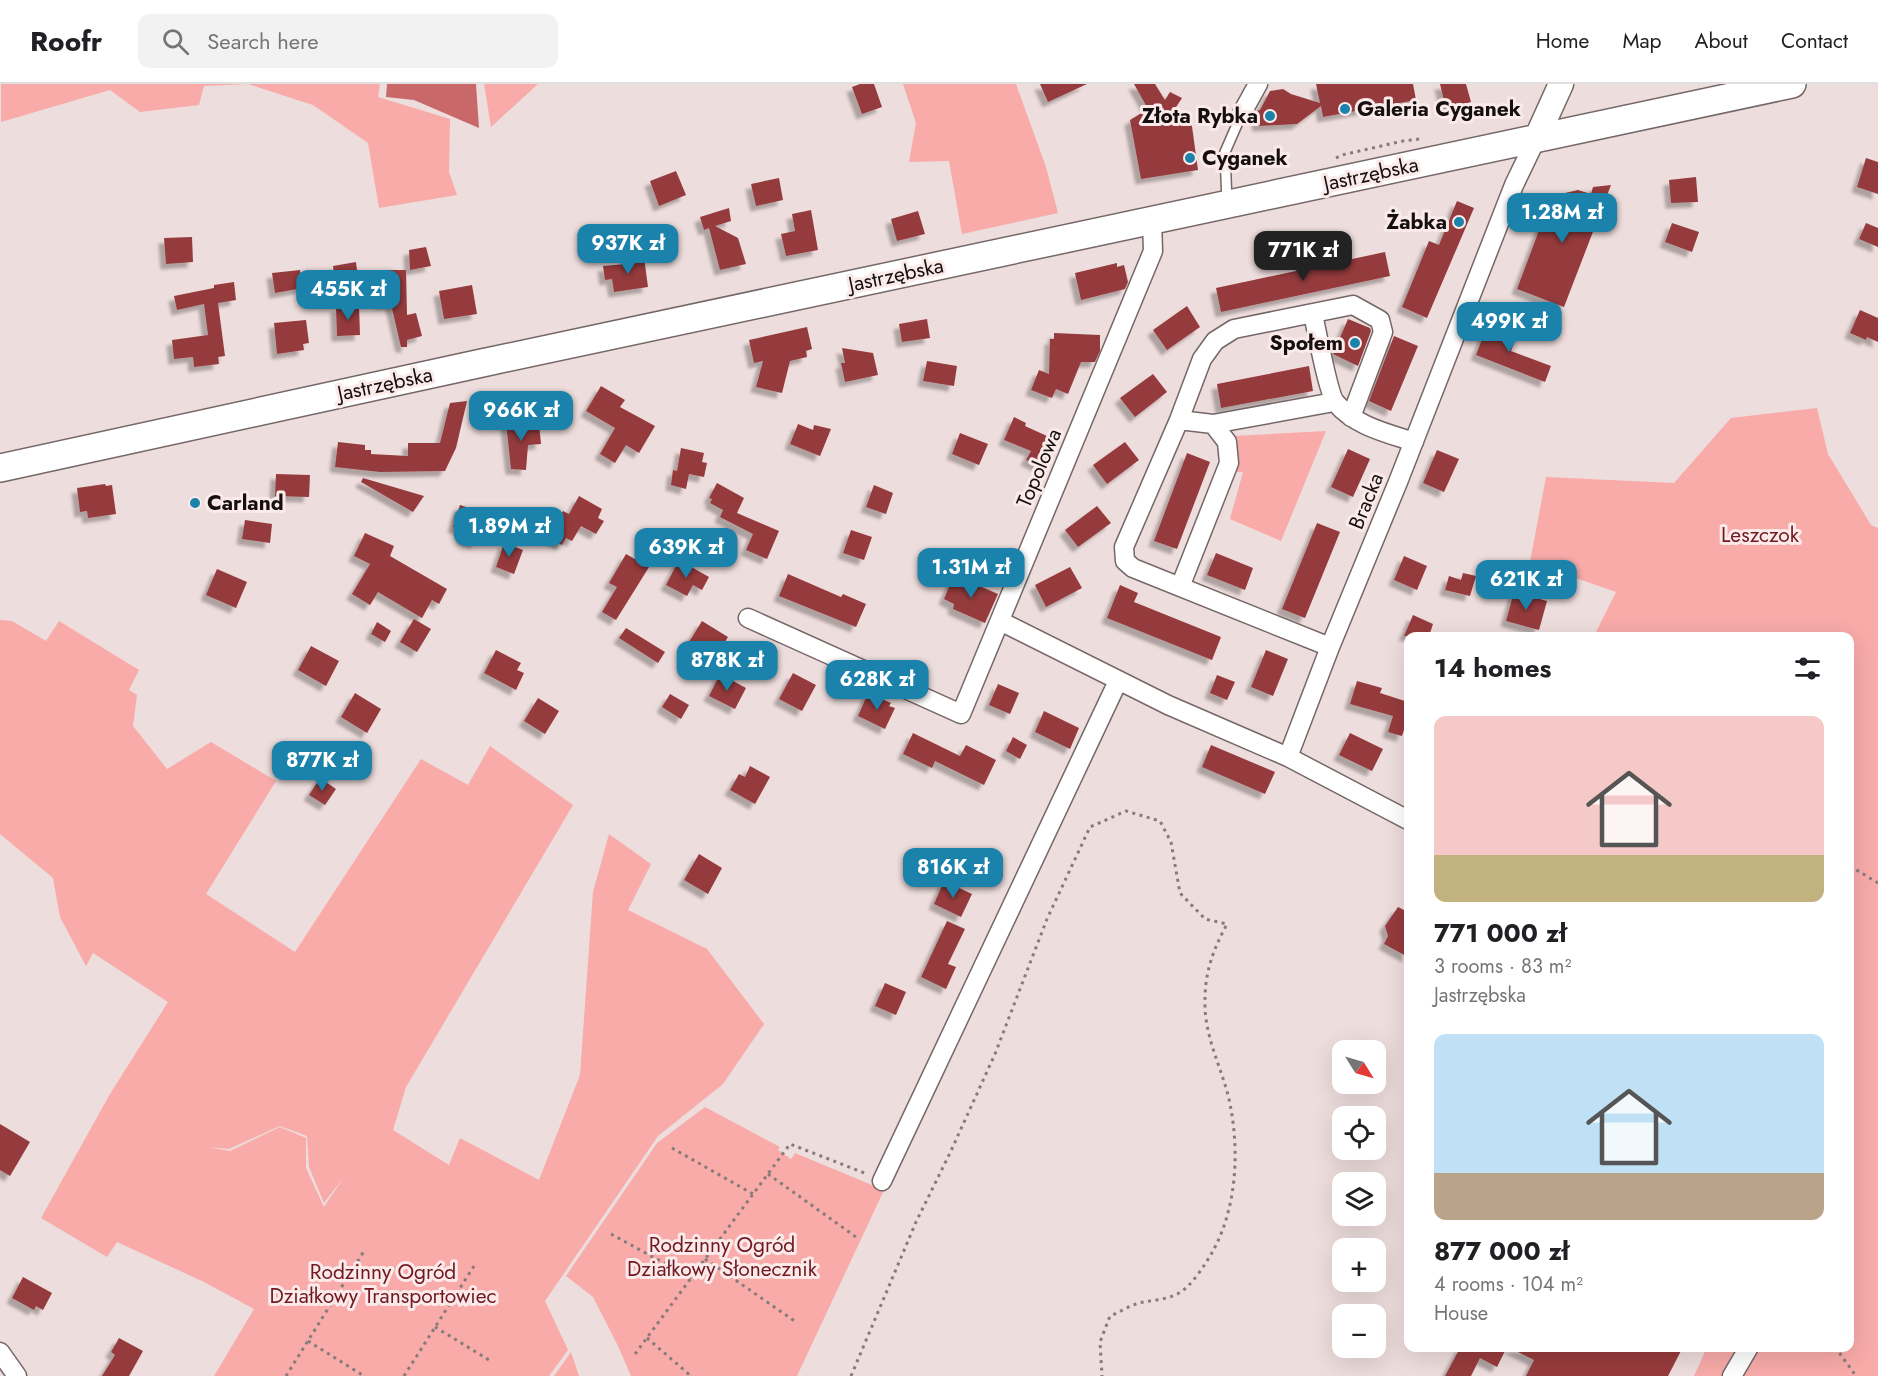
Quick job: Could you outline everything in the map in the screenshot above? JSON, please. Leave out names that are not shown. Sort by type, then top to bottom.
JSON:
[{"type":"main road","name":"Jastrzębska","points":[[0,468],[1792,84]]},
{"type":"street","points":[[1242,113],[1258,84]]},
{"type":"street","points":[[1537,137],[1561,84]]},
{"type":"street","name":"Bracka","points":[[1288,757],[1514,186],[1537,137]]},
{"type":"street","name":"Topolowa","points":[[748,618],[961,714],[1153,251],[1152,220]]},
{"type":"street","points":[[1330,647],[1133,568],[1125,561],[1124,547],[1179,420],[1202,359],[1215,341],[1234,329],[1353,305],[1380,320],[1383,332],[1351,417]]},
{"type":"street","points":[[1313,314],[1334,402],[1351,417],[1370,427],[1414,442]]},
{"type":"street","points":[[1179,420],[1213,424],[1334,402]]},
{"type":"street","points":[[1180,587],[1229,463],[1227,442],[1213,424]]},
{"type":"street","points":[[1000,621],[1168,705],[1288,757],[1404,818]]},
{"type":"street","points":[[882,1180],[1118,681]]},
{"type":"street","points":[[0,1352],[17,1376]]},
{"type":"street","points":[[1732,1376],[1746,1352]]},
{"type":"lane","points":[[1227,205],[1225,152],[1242,113]]},
{"type":"path","points":[[851,1376],[916,1222],[995,1054],[1047,919],[1090,827],[1126,811],[1160,821],[1171,842],[1180,892],[1205,919],[1227,924],[1213,952],[1205,1009],[1209,1034],[1227,1094],[1234,1129],[1236,1160],[1221,1236],[1205,1266],[1180,1293],[1137,1304],[1110,1316],[1100,1342],[1102,1376]]},
{"type":"path","points":[[1854,868],[1878,883]]},
{"type":"path","points":[[635,1354],[790,1144],[882,1180]]},
{"type":"path","points":[[672,1148],[753,1194]]},
{"type":"path","points":[[768,1174],[856,1237]]},
{"type":"path","points":[[611,1234],[691,1278]]},
{"type":"path","points":[[286,1376],[364,1251]]},
{"type":"path","points":[[705,1259],[796,1322]]},
{"type":"path","points":[[404,1376],[474,1266]]},
{"type":"path","points":[[435,1327],[489,1360]]},
{"type":"path","points":[[647,1338],[690,1376]]},
{"type":"path","points":[[308,1341],[364,1376]]},
{"type":"path","points":[[1839,1352],[1856,1376]]},
{"type":"green space","points":[[1,84],[248,84],[204,86],[199,105],[140,112],[110,90],[1,122]]},
{"type":"green space","points":[[248,84],[380,84],[378,97],[450,119],[449,172],[457,195],[379,208],[368,143],[313,105]]},
{"type":"green space","points":[[484,84],[538,84],[491,127]]},
{"type":"green space","points":[[903,84],[1016,84],[1046,167],[1058,213],[962,234],[949,161],[909,162],[916,123]]},
{"type":"green space","name":"Leszczok","points":[[1817,408],[1828,454],[1871,525],[1878,528],[1878,1376],[1694,1376],[1705,1352],[1854,1352],[1854,632],[1596,632],[1616,592],[1530,562],[1546,477],[1674,483],[1731,418]]},
{"type":"green space","points":[[1326,431],[1281,541],[1230,519],[1243,472],[1237,472],[1234,436]]},
{"type":"green space","name":"Rodzinny Ogród Działkowy Transportowiec","points":[[0,620],[12,621],[46,641],[59,621],[139,670],[129,690],[137,695],[133,726],[167,769],[211,742],[276,781],[206,894],[295,952],[421,759],[468,785],[490,746],[573,805],[406,1087],[393,1130],[449,1165],[460,1138],[539,1180],[580,1075],[593,892],[609,834],[651,864],[628,910],[707,949],[764,1024],[723,1084],[658,1136],[545,1301],[568,1350],[549,1376],[214,1376],[254,1309],[204,1282],[117,1242],[107,1257],[41,1218],[110,1094],[168,1002],[93,953],[86,966],[60,917],[53,878],[0,834]],"holes":[[[280,1126],[307,1136],[309,1167],[324,1203],[344,1177],[324,1207],[306,1168],[306,1138],[280,1127],[230,1151],[208,1147],[229,1149]]]},
{"type":"green space","name":"Rodzinny Ogród Działkowy Słonecznik","points":[[705,1107],[780,1147],[778,1150],[791,1159],[795,1153],[884,1190],[797,1376],[631,1376],[593,1297],[566,1276],[657,1143]]},
{"type":"green space","points":[[571,1352],[579,1376],[554,1376]]},
{"type":"shaded area","points":[[387,84],[476,84],[479,128],[414,100],[386,97]]},
{"type":"building","points":[[860,84],[874,84],[882,107],[862,114],[852,87]]},
{"type":"building","points":[[1040,84],[1087,84],[1048,102]]},
{"type":"building","points":[[1134,84],[1155,84],[1165,100],[1170,92],[1182,98],[1167,121],[1191,119],[1198,170],[1141,179],[1130,120],[1148,109]]},
{"type":"building","name":"Galeria Cyganek","points":[[1316,84],[1413,84],[1416,100],[1323,117],[1321,106],[1297,124],[1258,126],[1256,111],[1260,110],[1270,91],[1283,89],[1291,94],[1320,103]]},
{"type":"building","points":[[1440,84],[1466,84],[1471,102],[1446,109]]},
{"type":"building","points":[[1866,158],[1878,162],[1878,194],[1857,187]]},
{"type":"building","points":[[676,171],[686,195],[659,206],[650,181]]},
{"type":"building","points":[[1696,177],[1698,202],[1671,203],[1669,180]]},
{"type":"building","points":[[779,178],[783,200],[756,206],[751,184]]},
{"type":"building","points":[[1611,185],[1564,307],[1517,289],[1552,196],[1578,190],[1591,194],[1593,187]]},
{"type":"building","points":[[1457,201],[1474,208],[1427,318],[1402,307],[1429,241],[1439,245]]},
{"type":"building","points":[[729,208],[731,221],[715,226],[738,238],[746,264],[720,270],[709,228],[704,230],[700,217]]},
{"type":"building","points":[[811,210],[818,250],[786,256],[781,234],[795,231],[792,214]]},
{"type":"building","points":[[918,211],[925,234],[897,241],[891,219]]},
{"type":"building","points":[[1672,223],[1699,232],[1692,252],[1665,242]]},
{"type":"building","points":[[1866,223],[1878,228],[1878,247],[1859,239]]},
{"type":"building","points":[[192,237],[193,262],[166,264],[164,238]]},
{"type":"building","points":[[426,247],[431,266],[410,270],[409,250]]},
{"type":"building","points":[[1385,252],[1390,276],[1221,312],[1216,288]]},
{"type":"building","points":[[644,257],[648,287],[614,292],[612,279],[605,280],[603,266],[626,264],[626,259]]},
{"type":"building","points":[[356,262],[358,278],[335,282],[333,266]]},
{"type":"building","points":[[1117,263],[1117,267],[1124,265],[1128,282],[1125,289],[1081,300],[1075,273]]},
{"type":"building","points":[[300,270],[303,288],[275,293],[272,273]]},
{"type":"building","points":[[379,270],[406,270],[407,315],[416,313],[422,336],[407,340],[407,347],[401,347],[391,304],[380,304]]},
{"type":"building","points":[[234,282],[236,300],[218,303],[225,356],[218,357],[219,364],[194,367],[193,357],[174,359],[172,340],[208,335],[204,304],[177,310],[174,296]]},
{"type":"building","points":[[472,285],[477,314],[444,319],[439,291]]},
{"type":"building","points":[[359,306],[360,335],[337,336],[336,307]]},
{"type":"building","points":[[1187,306],[1200,327],[1167,350],[1153,330]]},
{"type":"building","points":[[1860,310],[1878,318],[1878,342],[1850,333]]},
{"type":"building","points":[[927,319],[930,338],[902,342],[899,324]]},
{"type":"building","points":[[1348,319],[1370,328],[1371,331],[1358,366],[1333,354]]},
{"type":"building","points":[[306,320],[309,343],[303,344],[304,350],[277,354],[274,323]]},
{"type":"building","points":[[1489,321],[1510,329],[1509,334],[1516,337],[1511,351],[1551,366],[1545,382],[1476,355]]},
{"type":"building","points":[[807,327],[812,349],[806,351],[807,357],[790,361],[782,393],[756,387],[763,361],[754,363],[749,340]]},
{"type":"building","points":[[1054,333],[1100,335],[1100,351],[1095,362],[1081,362],[1068,394],[1056,389],[1052,398],[1031,390],[1039,370],[1049,374],[1050,339],[1054,339]]},
{"type":"building","points":[[1394,336],[1418,346],[1391,411],[1369,401]]},
{"type":"building","points":[[842,348],[873,353],[878,375],[845,382],[841,363],[845,363]]},
{"type":"building","points":[[927,361],[957,366],[954,386],[923,381]]},
{"type":"building","points":[[1309,366],[1313,391],[1221,408],[1217,384]]},
{"type":"building","points":[[1153,374],[1167,392],[1135,417],[1120,398]]},
{"type":"building","points":[[601,386],[625,400],[620,407],[655,426],[639,453],[626,445],[615,463],[600,454],[615,428],[586,411]]},
{"type":"building","points":[[467,401],[456,448],[445,471],[380,472],[335,467],[338,442],[365,445],[365,450],[371,450],[371,454],[408,456],[408,443],[440,443],[450,403]]},
{"type":"building","points":[[1014,417],[1026,423],[1025,426],[1058,441],[1045,469],[1026,460],[1031,451],[1004,440]]},
{"type":"building","points":[[531,421],[532,425],[539,424],[541,444],[528,445],[526,470],[511,469],[506,423]]},
{"type":"building","points":[[798,424],[813,430],[814,425],[831,429],[820,456],[790,444]]},
{"type":"building","points":[[960,433],[988,444],[979,465],[952,454]]},
{"type":"building","points":[[1125,442],[1139,460],[1107,484],[1093,465]]},
{"type":"building","points":[[681,448],[704,453],[702,462],[707,463],[704,477],[689,474],[686,489],[671,485],[673,470],[677,471]]},
{"type":"building","points":[[1348,449],[1370,459],[1353,497],[1331,487]]},
{"type":"building","points":[[1437,450],[1459,459],[1444,492],[1423,483]]},
{"type":"building","points":[[1187,453],[1210,462],[1177,549],[1154,541]]},
{"type":"building","points":[[276,474],[310,475],[309,497],[275,496]]},
{"type":"building","points":[[363,478],[424,496],[413,512],[361,482]]},
{"type":"building","points":[[717,483],[744,498],[737,513],[779,531],[767,559],[746,550],[753,534],[720,517],[723,510],[710,503],[712,499],[709,498]]},
{"type":"building","points":[[105,484],[106,486],[112,485],[116,514],[88,518],[87,511],[80,512],[77,488]]},
{"type":"building","points":[[874,485],[893,493],[886,514],[866,507]]},
{"type":"building","points":[[579,496],[602,509],[598,518],[604,521],[596,534],[581,526],[572,541],[566,538],[562,545],[548,538],[563,511],[569,514]]},
{"type":"building","points":[[460,505],[494,516],[487,538],[479,535],[476,543],[462,538],[464,531],[453,527]]},
{"type":"building","points":[[1097,506],[1111,523],[1078,547],[1065,530]]},
{"type":"building","points":[[245,520],[272,524],[270,543],[242,539]]},
{"type":"building","points":[[1317,523],[1340,532],[1305,618],[1282,609]]},
{"type":"building","points":[[851,530],[872,537],[864,560],[843,553]]},
{"type":"building","points":[[365,533],[394,546],[390,556],[447,589],[439,604],[432,600],[422,618],[378,592],[370,605],[352,594],[370,564],[354,556]]},
{"type":"building","points":[[504,543],[523,550],[514,574],[496,567]]},
{"type":"building","points":[[1216,553],[1253,568],[1245,590],[1207,575]]},
{"type":"building","points":[[626,554],[649,567],[616,620],[602,612],[617,587],[609,583]]},
{"type":"building","points":[[1404,556],[1427,566],[1417,590],[1394,580]]},
{"type":"building","points":[[679,560],[709,577],[702,590],[693,585],[687,596],[666,585]]},
{"type":"building","points":[[1070,567],[1082,588],[1046,607],[1035,585]]},
{"type":"building","points":[[217,569],[247,582],[236,608],[206,595]]},
{"type":"building","points":[[1463,573],[1476,576],[1470,596],[1445,590],[1449,576],[1461,580]]},
{"type":"building","points":[[788,574],[841,597],[843,594],[866,604],[856,627],[779,596]]},
{"type":"building","points":[[954,575],[998,594],[985,623],[953,609],[954,604],[944,599]]},
{"type":"building","points":[[1120,585],[1138,593],[1134,602],[1221,637],[1212,660],[1107,618]]},
{"type":"building","points":[[1514,592],[1547,601],[1539,630],[1506,621]]},
{"type":"building","points":[[1413,615],[1433,624],[1430,632],[1406,632]]},
{"type":"building","points":[[414,619],[431,629],[417,652],[400,642]]},
{"type":"building","points":[[702,621],[728,637],[712,663],[686,647]]},
{"type":"building","points":[[377,622],[391,631],[385,642],[371,634]]},
{"type":"building","points":[[626,628],[665,652],[658,663],[619,638]]},
{"type":"building","points":[[311,646],[339,661],[326,686],[298,670]]},
{"type":"building","points":[[496,650],[521,663],[517,670],[524,673],[516,690],[484,673]]},
{"type":"building","points":[[1266,650],[1288,659],[1273,696],[1251,687]]},
{"type":"building","points":[[793,673],[816,685],[802,711],[779,699]]},
{"type":"building","points":[[720,674],[746,688],[735,709],[709,696]]},
{"type":"building","points":[[1217,675],[1235,682],[1227,700],[1210,693]]},
{"type":"building","points":[[1357,681],[1382,688],[1380,693],[1404,701],[1402,736],[1388,732],[1393,716],[1350,704]]},
{"type":"building","points":[[998,684],[1019,693],[1010,714],[989,705]]},
{"type":"building","points":[[355,693],[381,709],[367,733],[341,717]]},
{"type":"building","points":[[868,693],[891,703],[889,706],[895,708],[885,729],[858,716]]},
{"type":"building","points":[[670,694],[689,705],[681,719],[662,707]]},
{"type":"building","points":[[538,698],[559,711],[545,734],[524,721]]},
{"type":"building","points":[[1044,711],[1079,728],[1070,749],[1035,732]]},
{"type":"building","points":[[913,733],[960,756],[966,745],[996,760],[984,785],[935,761],[932,768],[903,754]]},
{"type":"building","points":[[1350,733],[1383,749],[1372,771],[1339,755]]},
{"type":"building","points":[[1013,737],[1027,745],[1020,759],[1006,751]]},
{"type":"building","points":[[1211,745],[1275,772],[1265,794],[1202,767]]},
{"type":"building","points":[[750,766],[770,777],[755,804],[730,790],[739,774],[745,777]]},
{"type":"building","points":[[320,778],[336,789],[325,805],[309,795]]},
{"type":"building","points":[[699,854],[722,868],[708,894],[684,880]]},
{"type":"building","points":[[944,881],[972,894],[961,917],[934,904]]},
{"type":"building","points":[[1398,907],[1404,910],[1404,955],[1384,944],[1388,936],[1385,926]]},
{"type":"building","points":[[947,921],[965,929],[948,964],[956,967],[946,989],[921,977]]},
{"type":"building","points":[[885,983],[906,992],[896,1015],[875,1006]]},
{"type":"building","points":[[0,1124],[30,1142],[10,1176],[0,1170]]},
{"type":"building","points":[[23,1277],[52,1293],[43,1310],[36,1306],[34,1310],[12,1298]]},
{"type":"building","points":[[119,1338],[143,1351],[129,1376],[102,1376],[115,1355],[111,1352]]},
{"type":"building","points":[[1458,1352],[1504,1352],[1497,1367],[1480,1358],[1471,1376],[1445,1376]]},
{"type":"building","points":[[1518,1352],[1680,1352],[1668,1376],[1526,1376],[1534,1360]]},
{"type":"place","name":"Galeria Cyganek","points":[[1345,109]]},
{"type":"place","name":"Złota Rybka","points":[[1270,116]]},
{"type":"place","name":"Cyganek","points":[[1190,158]]},
{"type":"place","name":"Żabka","points":[[1459,222]]},
{"type":"place","name":"Społem","points":[[1355,343]]},
{"type":"place","name":"Carland","points":[[195,503]]}]
